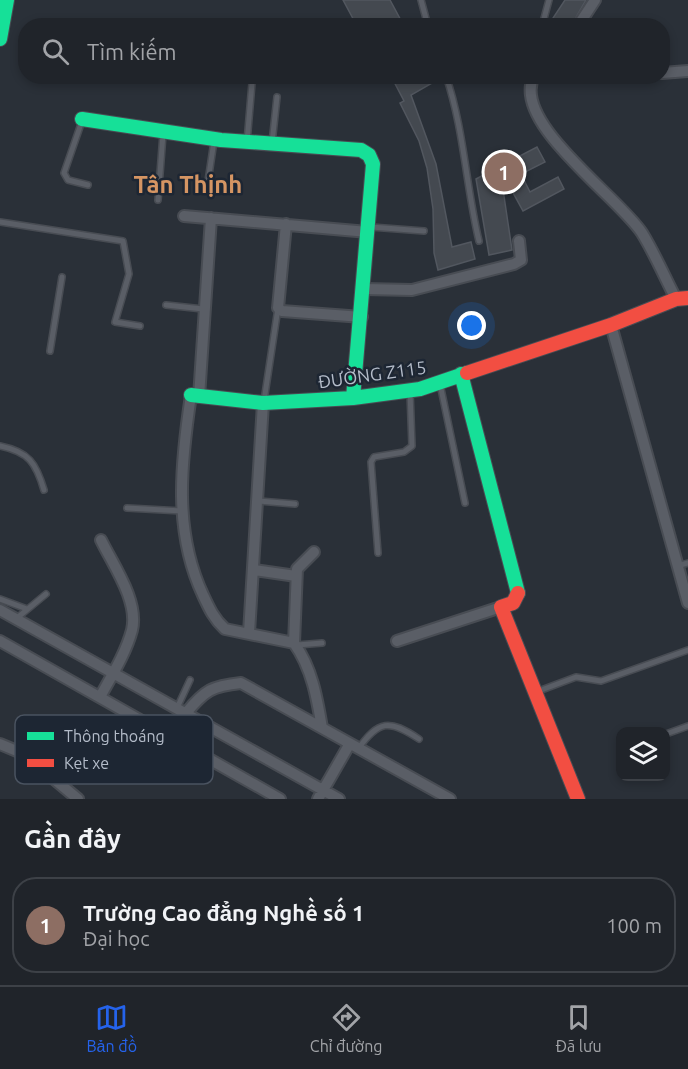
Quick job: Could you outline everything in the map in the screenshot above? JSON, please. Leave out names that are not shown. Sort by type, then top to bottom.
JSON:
[{"type":"street","points":[[0,39],[7,0]]},
{"type":"street","points":[[583,18],[595,0]]},
{"type":"street","points":[[670,72],[688,71]]},
{"type":"street","points":[[530,84],[530,96],[539,120],[641,232],[682,299]]},
{"type":"street","points":[[82,119],[163,134],[247,143],[361,150],[369,155],[373,164],[369,230],[352,398]]},
{"type":"street","points":[[184,216],[369,230]]},
{"type":"street","points":[[211,218],[195,396],[182,463],[182,511],[187,551],[198,584],[216,621],[225,629],[295,644]]},
{"type":"street","points":[[286,224],[278,308],[282,311],[362,317]]},
{"type":"street","points":[[364,289],[412,290],[514,264],[521,260],[523,255],[519,241]]},
{"type":"street","name":"ĐƯỜNG Z115","points":[[195,396],[263,403],[352,398],[410,390],[440,383],[682,299]]},
{"type":"street","points":[[611,325],[683,565],[688,603]]},
{"type":"street","points":[[397,641],[513,603],[519,590],[461,374]]},
{"type":"street","points":[[249,633],[259,501],[263,403]]},
{"type":"street","points":[[99,697],[132,630],[132,612],[127,592],[101,540]]},
{"type":"street","points":[[314,552],[302,561],[296,576],[295,644],[317,693],[322,728]]},
{"type":"street","points":[[254,570],[296,576]]},
{"type":"street","points":[[501,607],[578,799]]},
{"type":"street","points":[[0,610],[190,715]]},
{"type":"street","points":[[0,641],[131,715]]},
{"type":"street","points":[[182,710],[202,693],[218,686],[241,683],[450,799]]},
{"type":"street","points":[[213,729],[320,794],[339,799]]},
{"type":"street","points":[[0,744],[15,750]]},
{"type":"street","points":[[320,794],[353,747]]},
{"type":"street","points":[[213,761],[280,799]]},
{"type":"street","points":[[63,784],[78,799]]},
{"type":"lane","points":[[421,0],[426,18]]},
{"type":"lane","points":[[544,18],[549,0]]},
{"type":"lane","points":[[247,143],[252,84]]},
{"type":"lane","points":[[448,84],[454,105],[465,179],[479,241]]},
{"type":"lane","points":[[272,145],[277,97]]},
{"type":"lane","points":[[82,119],[64,172],[68,180],[88,184]]},
{"type":"lane","points":[[158,200],[163,134]]},
{"type":"lane","points":[[207,188],[214,140]]},
{"type":"lane","points":[[0,222],[123,240],[129,274],[115,322],[140,326]]},
{"type":"lane","points":[[369,230],[424,231]]},
{"type":"lane","points":[[50,351],[62,277]]},
{"type":"lane","points":[[166,305],[203,309]]},
{"type":"lane","points":[[263,403],[278,308]]},
{"type":"lane","points":[[440,383],[465,503]]},
{"type":"lane","points":[[378,553],[371,462],[374,457],[404,452],[412,446],[410,390]]},
{"type":"lane","points":[[0,446],[11,448],[30,459],[37,466],[44,490]]},
{"type":"lane","points":[[259,501],[295,504]]},
{"type":"lane","points":[[127,508],[182,511]]},
{"type":"lane","points":[[17,618],[46,594]]},
{"type":"lane","points":[[0,599],[27,609]]},
{"type":"lane","points":[[295,644],[322,643]]},
{"type":"lane","points":[[534,693],[576,677],[601,681],[688,650]]},
{"type":"lane","points":[[182,710],[190,680]]},
{"type":"lane","points":[[353,747],[376,727],[385,724],[404,729],[419,739]]},
{"type":"lane","points":[[670,733],[688,726]]},
{"type":"building","points":[[343,0],[390,0],[400,18],[353,18]]},
{"type":"building","points":[[565,0],[586,0],[576,18],[553,18]]},
{"type":"building","points":[[395,84],[430,84],[411,95],[436,164],[452,247],[471,242],[475,259],[438,270],[434,253],[433,209],[427,168],[419,141],[400,103],[404,101]]},
{"type":"building","points":[[537,147],[545,162],[521,174],[530,192],[558,177],[564,189],[523,211],[500,169],[512,250],[489,255],[476,179]]},
{"type":"traffic: fast","points":[[0,39],[7,0]]},
{"type":"traffic: fast","points":[[82,119],[221,140],[361,150],[369,155],[373,164],[353,398]]},
{"type":"traffic: fast","points":[[191,395],[263,403],[353,398],[420,389],[467,373]]},
{"type":"traffic: fast","points":[[461,374],[518,593]]},
{"type":"traffic: jam","points":[[467,373],[611,325],[676,299],[688,298]]},
{"type":"traffic: jam","points":[[518,593],[513,603],[501,607],[578,799]]},
{"type":"place","name":"Trường Cao đẳng Nghề số 1","points":[[504,172]]},
{"type":"district","name":"Tân Thịnh","points":[[188,184]]}]
